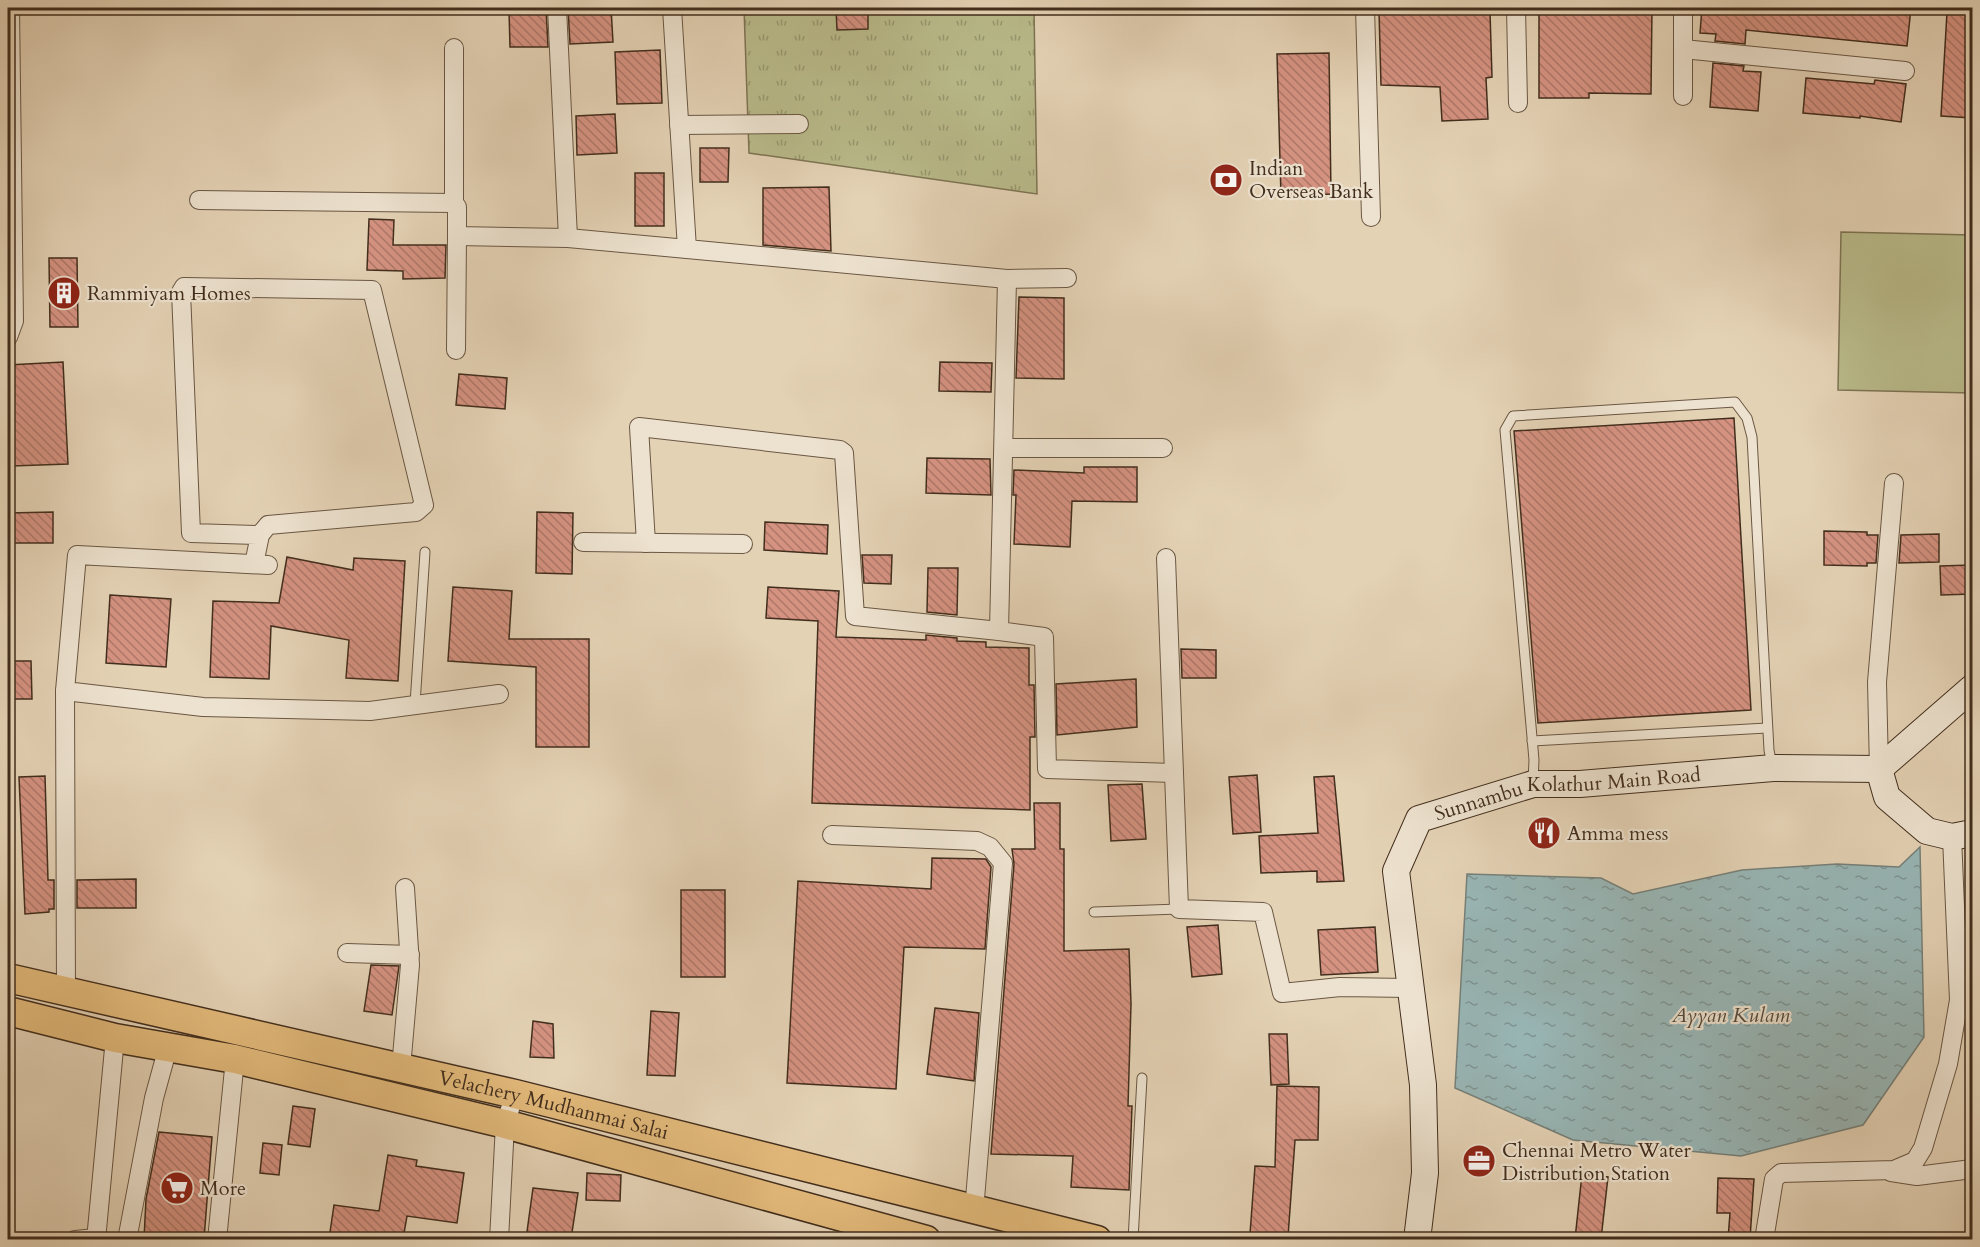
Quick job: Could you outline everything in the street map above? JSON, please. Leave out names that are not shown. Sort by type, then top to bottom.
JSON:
[{"type":"main road","name":"Velachery Mudhanmai Salai","points":[[8,978],[515,1094],[974,1211],[1097,1239]]},
{"type":"main road","name":"Velachery Mudhanmai Salai","points":[[8,1011],[116,1038],[235,1059],[505,1124],[926,1239]]},
{"type":"street","points":[[8,337],[14,321],[10,8]]},
{"type":"street","points":[[556,8],[568,238]]},
{"type":"street","points":[[672,8],[687,249]]},
{"type":"street","points":[[1365,8],[1371,217]]},
{"type":"street","points":[[1516,8],[1518,102]]},
{"type":"street","points":[[1683,8],[1683,96]]},
{"type":"street","points":[[454,48],[454,203],[457,207],[456,350]]},
{"type":"street","points":[[1683,49],[1905,72]]},
{"type":"street","points":[[679,126],[799,124]]},
{"type":"street","points":[[199,200],[454,203]]},
{"type":"street","points":[[457,236],[568,238],[1007,279],[1067,278]]},
{"type":"street","points":[[999,631],[1007,279]]},
{"type":"street","points":[[66,993],[65,691],[77,555],[261,564],[260,535],[268,525],[416,512],[424,504],[372,290],[184,287],[181,292],[191,533],[260,535]]},
{"type":"street","points":[[646,543],[639,427],[840,450],[844,453],[855,616],[1044,637],[1047,769],[1174,773]]},
{"type":"street","points":[[1004,448],[1163,448]]},
{"type":"street","points":[[1764,1239],[1774,1179],[1781,1173],[1883,1170],[1905,1167],[1915,1161],[1923,1148],[1948,1064],[1959,1000],[1962,835],[1927,831],[1903,814],[1887,797],[1879,769],[1876,682],[1894,483]]},
{"type":"street","points":[[215,561],[218,534]]},
{"type":"street","points":[[583,542],[743,544]]},
{"type":"street","points":[[1166,558],[1179,909],[1263,912],[1282,993],[1340,987],[1409,988]]},
{"type":"street","points":[[1879,769],[1972,688]]},
{"type":"street","points":[[65,691],[203,707],[370,711],[500,694]]},
{"type":"street","name":"Sunnambu Kolathur Main Road","points":[[1417,1239],[1425,1173],[1424,1084],[1409,988],[1396,871],[1419,819],[1533,784],[1580,784],[1773,768],[1879,769]]},
{"type":"street","points":[[832,835],[977,841],[990,847],[1003,863],[974,1211]]},
{"type":"street","points":[[401,1068],[410,955],[405,888]]},
{"type":"street","points":[[347,953],[410,955]]},
{"type":"street","points":[[75,1239],[96,1239],[116,1038]]},
{"type":"street","points":[[127,1239],[154,1098],[168,1047]]},
{"type":"street","points":[[217,1239],[235,1059]]},
{"type":"street","points":[[499,1239],[505,1124],[515,1094]]},
{"type":"street","points":[[1883,1170],[1899,1175],[1917,1176],[1972,1169]]},
{"type":"lane","points":[[1533,784],[1532,741],[1505,430],[1514,416],[1735,402],[1748,418],[1752,437],[1767,728],[1773,768]]},
{"type":"lane","points":[[415,704],[425,552]]},
{"type":"lane","points":[[1532,741],[1767,728]]},
{"type":"lane","points":[[1094,912],[1179,909]]},
{"type":"lane","points":[[1132,1239],[1142,1078]]},
{"type":"green space","points":[[744,8],[1034,8],[1037,194],[749,153]]},
{"type":"green space","points":[[1841,232],[1972,235],[1972,393],[1838,390]]},
{"type":"water","name":"Ayyan Kulam","points":[[1920,847],[1924,1037],[1863,1125],[1741,1156],[1573,1140],[1455,1088],[1467,874],[1601,878],[1633,894],[1742,870],[1837,864],[1899,867]]},
{"type":"building","points":[[546,8],[548,47],[510,47],[509,10]]},
{"type":"building","points":[[568,8],[611,8],[613,42],[570,44]]},
{"type":"building","points":[[836,8],[868,8],[868,29],[837,30]]},
{"type":"building","points":[[1438,8],[1486,8],[1486,13],[1490,12],[1492,77],[1486,78],[1488,119],[1442,121],[1440,87],[1381,85],[1379,11],[1438,12]]},
{"type":"building","points":[[1539,8],[1652,8],[1651,94],[1589,93],[1589,98],[1539,98]]},
{"type":"building","points":[[1702,8],[1911,8],[1907,46],[1746,30],[1745,44],[1715,41],[1716,34],[1700,33]]},
{"type":"building","points":[[1947,12],[1972,13],[1972,118],[1941,116]]},
{"type":"building","points":[[660,50],[662,103],[617,104],[615,52]]},
{"type":"building","points":[[1329,53],[1331,194],[1281,196],[1277,54]]},
{"type":"building","points":[[1713,63],[1744,66],[1743,71],[1761,72],[1758,111],[1710,107]]},
{"type":"building","points":[[1806,78],[1874,84],[1875,80],[1906,84],[1901,122],[1860,116],[1860,118],[1803,113]]},
{"type":"building","points":[[615,114],[617,153],[577,155],[576,116]]},
{"type":"building","points":[[700,148],[729,148],[728,182],[700,182]]},
{"type":"building","points":[[635,173],[664,173],[664,226],[635,226]]},
{"type":"building","points":[[829,187],[831,251],[763,245],[763,188]]},
{"type":"building","points":[[369,219],[394,220],[393,245],[446,245],[445,278],[403,279],[403,271],[367,270]]},
{"type":"building","name":"Rammiyam Homes","points":[[49,258],[77,258],[78,327],[50,327]]},
{"type":"building","points":[[1019,297],[1064,298],[1064,379],[1016,378]]},
{"type":"building","points":[[63,362],[68,464],[12,466],[8,365]]},
{"type":"building","points":[[940,362],[992,363],[991,392],[939,391]]},
{"type":"building","points":[[459,374],[507,378],[505,409],[456,405]]},
{"type":"building","points":[[1734,418],[1751,710],[1538,723],[1514,431]]},
{"type":"building","points":[[927,458],[990,459],[991,495],[926,493]]},
{"type":"building","points":[[1084,467],[1137,467],[1137,502],[1072,501],[1070,547],[1014,544],[1016,495],[1013,495],[1014,470],[1084,473]]},
{"type":"building","points":[[53,512],[53,543],[8,543],[8,513]]},
{"type":"building","points":[[537,512],[573,513],[572,574],[536,573]]},
{"type":"building","points":[[765,522],[828,525],[827,554],[764,550]]},
{"type":"building","points":[[1824,531],[1867,532],[1867,535],[1878,535],[1876,563],[1867,563],[1867,566],[1824,565]]},
{"type":"building","points":[[1939,534],[1939,562],[1899,563],[1901,535]]},
{"type":"building","points":[[862,555],[892,555],[891,584],[864,583]]},
{"type":"building","points":[[287,557],[353,570],[354,558],[405,561],[398,681],[346,678],[349,640],[271,626],[269,679],[210,677],[213,601],[279,603]]},
{"type":"building","points":[[1972,565],[1972,594],[1941,595],[1940,566]]},
{"type":"building","points":[[928,568],[958,568],[957,615],[927,612]]},
{"type":"building","points":[[453,587],[512,591],[509,639],[589,639],[589,747],[536,747],[536,667],[448,661]]},
{"type":"building","points":[[768,587],[839,591],[836,637],[926,640],[926,635],[957,638],[957,641],[986,642],[986,647],[1029,648],[1029,685],[1034,685],[1035,737],[1030,737],[1030,810],[812,803],[818,621],[766,618]]},
{"type":"building","points":[[110,595],[171,599],[166,667],[106,663]]},
{"type":"building","points":[[1181,649],[1216,650],[1216,678],[1182,678]]},
{"type":"building","points":[[8,661],[31,661],[32,699],[8,699]]},
{"type":"building","points":[[1136,679],[1137,727],[1057,735],[1056,684]]},
{"type":"building","points":[[1257,775],[1261,832],[1233,834],[1229,777]]},
{"type":"building","points":[[45,776],[48,880],[54,880],[54,909],[49,909],[49,912],[25,914],[19,777]]},
{"type":"building","points":[[1334,776],[1344,881],[1317,882],[1317,871],[1261,873],[1259,836],[1318,833],[1314,777]]},
{"type":"building","points":[[1142,784],[1146,839],[1111,841],[1108,785]]},
{"type":"building","points":[[1034,803],[1060,803],[1060,849],[1064,849],[1064,951],[1129,949],[1131,1004],[1128,1106],[1132,1106],[1129,1190],[1071,1187],[1073,1156],[991,1154],[1014,864],[1012,849],[1035,849]]},
{"type":"building","points":[[932,858],[986,859],[991,867],[985,949],[904,947],[896,1089],[787,1083],[798,881],[931,889]]},
{"type":"building","points":[[136,879],[136,908],[77,908],[77,880]]},
{"type":"building","points":[[681,890],[725,890],[725,977],[681,977]]},
{"type":"building","points":[[1218,925],[1222,974],[1192,977],[1187,927]]},
{"type":"building","points":[[1375,927],[1378,972],[1321,975],[1318,930]]},
{"type":"building","points":[[371,965],[399,966],[392,1015],[364,1011]]},
{"type":"building","points":[[935,1008],[979,1013],[974,1081],[927,1074]]},
{"type":"building","points":[[651,1011],[679,1013],[675,1076],[647,1075]]},
{"type":"building","points":[[533,1021],[553,1024],[554,1058],[530,1057]]},
{"type":"building","points":[[1269,1034],[1287,1034],[1289,1084],[1271,1085]]},
{"type":"building","points":[[1277,1086],[1319,1087],[1318,1140],[1295,1140],[1288,1237],[1250,1234],[1255,1166],[1275,1167]]},
{"type":"building","points":[[293,1106],[315,1109],[310,1147],[288,1144]]},
{"type":"building","name":"More","points":[[159,1132],[212,1137],[204,1239],[144,1239],[146,1199]]},
{"type":"building","points":[[263,1143],[282,1145],[279,1175],[260,1173]]},
{"type":"building","points":[[388,1155],[417,1160],[416,1166],[464,1173],[457,1223],[407,1216],[403,1239],[329,1239],[334,1205],[379,1211]]},
{"type":"building","points":[[587,1173],[621,1175],[620,1201],[586,1200]]},
{"type":"building","points":[[1582,1174],[1608,1177],[1601,1239],[1575,1239]]},
{"type":"building","points":[[1718,1178],[1754,1179],[1750,1239],[1728,1239],[1730,1213],[1717,1213]]},
{"type":"building","points":[[533,1188],[578,1193],[571,1239],[526,1239]]},
{"type":"place","name":"Indian Overseas Bank","points":[[1226,180]]},
{"type":"place","name":"Rammiyam Homes","points":[[64,293]]},
{"type":"place","name":"Amma mess","points":[[1544,833]]},
{"type":"place","name":"Chennai Metro Water Distribution Station","points":[[1479,1161]]},
{"type":"place","name":"More","points":[[177,1188]]}]
